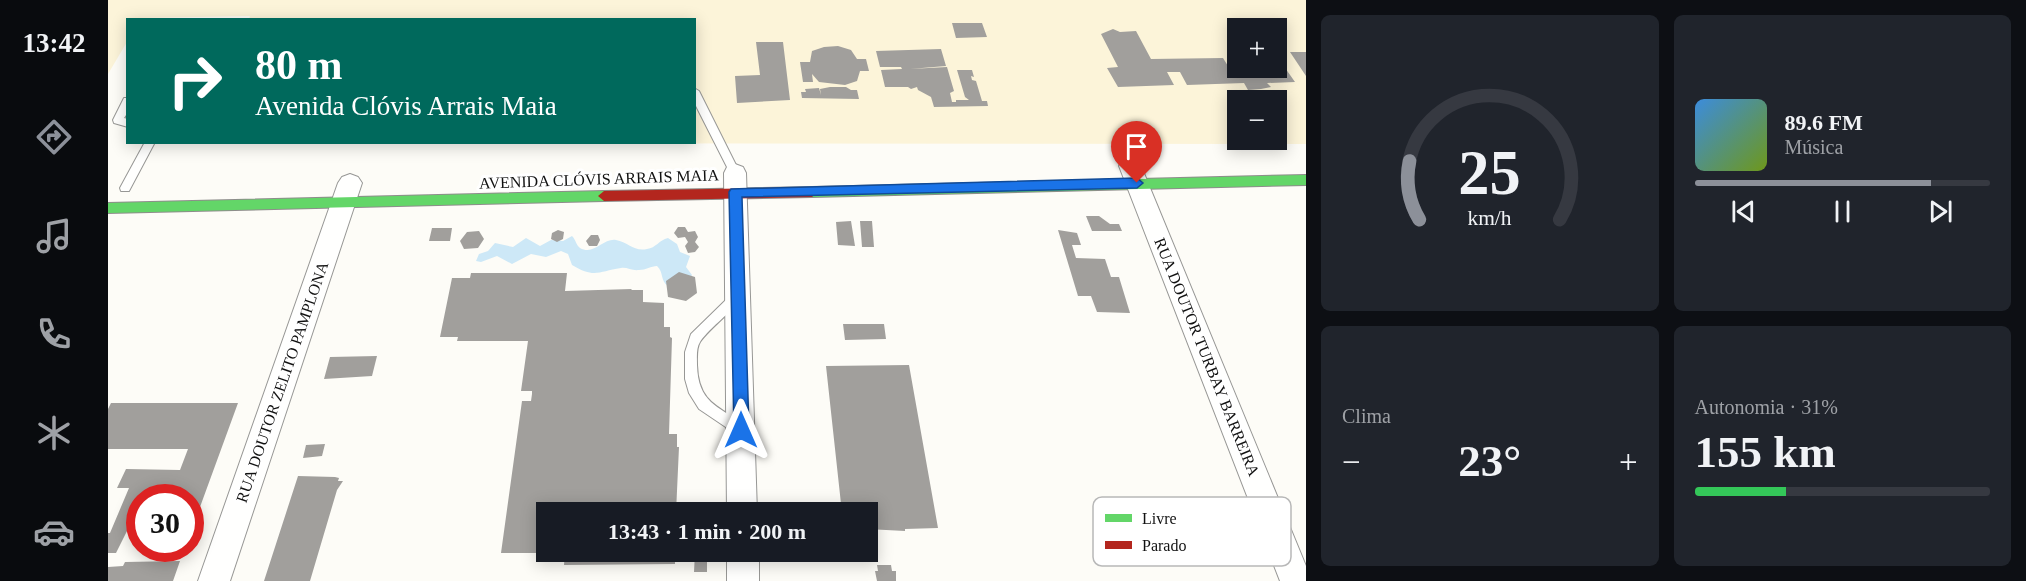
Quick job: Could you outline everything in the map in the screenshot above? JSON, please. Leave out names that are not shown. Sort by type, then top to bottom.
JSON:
[{"type":"main road","name":"AVENIDA CLÓVIS ARRAIS MAIA","points":[[108,208],[348,188],[735,178],[1132,170],[1306,180]]},
{"type":"main road","points":[[108,189],[130,188]]},
{"type":"street","name":"RUA DOUTOR TURBAY BARREIRA","points":[[1132,170],[1262,497]]},
{"type":"street","points":[[735,178],[742,502]]},
{"type":"street","name":"RUA DOUTOR ZELITO PAMPLONA","points":[[214,581],[348,188]]},
{"type":"street","points":[[743,562],[743,581]]},
{"type":"street","name":"RUA DOUTOR TURBAY BARREIRA","points":[[1290,566],[1296,581]]},
{"type":"lane","points":[[126,104],[117,120],[126,122]]},
{"type":"lane","points":[[700,112],[735,178]]},
{"type":"lane","points":[[130,188],[149,144]]},
{"type":"lane","points":[[739,295],[695,338],[691,347],[690,382],[693,393],[701,401],[741,430]]},
{"type":"sand","points":[[108,0],[1306,0],[1306,144],[1287,144],[1287,90],[1227,90],[1227,144],[696,143],[696,18],[249,18],[250,16],[126,18],[126,44],[108,74]]},
{"type":"water","points":[[572,236],[579,247],[585,250],[616,240],[642,250],[653,247],[668,238],[677,244],[680,252],[690,256],[686,267],[692,275],[689,280],[668,286],[657,266],[642,270],[623,268],[597,273],[586,272],[572,265],[568,254],[561,251],[546,257],[531,254],[512,264],[497,256],[481,262],[476,261],[479,254],[488,251],[495,243],[513,247],[526,238],[540,246],[551,240],[563,241]]},
{"type":"building","points":[[952,23],[982,23],[987,37],[956,38]]},
{"type":"building","points":[[1113,29],[1120,32],[1136,31],[1151,59],[1223,58],[1227,64],[1227,78],[1287,78],[1287,71],[1295,82],[1267,83],[1271,87],[1248,90],[1244,83],[1187,85],[1180,72],[1167,72],[1174,85],[1118,87],[1107,68],[1118,67],[1101,34]]},
{"type":"building","points":[[756,42],[783,42],[790,100],[737,103],[735,76],[760,75]]},
{"type":"building","points":[[838,46],[851,50],[857,59],[866,59],[869,71],[860,71],[857,81],[845,85],[819,82],[812,74],[813,82],[803,82],[800,62],[810,62],[812,51]]},
{"type":"building","points":[[941,49],[946,66],[910,69],[947,67],[954,91],[950,93],[952,102],[969,100],[965,97],[957,70],[972,70],[974,77],[971,76],[972,80],[976,81],[982,101],[987,101],[988,106],[934,107],[931,97],[918,90],[917,87],[911,89],[885,87],[881,70],[902,69],[901,67],[880,67],[876,51]]},
{"type":"building","points":[[1290,52],[1306,52],[1306,76]]},
{"type":"building","points":[[830,87],[857,90],[859,99],[802,98],[801,92],[806,92],[805,89],[819,88],[821,95],[820,89]]},
{"type":"building","points":[[1086,216],[1099,216],[1110,224],[1119,224],[1122,231],[1092,231]]},
{"type":"building","points":[[851,221],[855,246],[838,245],[836,222]]},
{"type":"building","points":[[860,221],[872,221],[874,247],[862,247]]},
{"type":"building","points":[[678,227],[685,227],[688,232],[695,231],[698,237],[695,242],[699,247],[695,252],[688,253],[685,246],[688,242],[685,237],[678,238],[674,233]]},
{"type":"building","points":[[432,228],[452,228],[450,241],[429,241]]},
{"type":"building","points":[[558,230],[564,232],[563,239],[557,242],[551,239],[552,233]]},
{"type":"building","points":[[1058,230],[1077,233],[1081,245],[1072,245],[1076,258],[1105,259],[1111,277],[1119,277],[1130,313],[1097,312],[1091,296],[1078,296]]},
{"type":"building","points":[[479,231],[484,239],[478,248],[464,249],[460,241],[467,232]]},
{"type":"building","points":[[591,235],[598,235],[600,240],[597,246],[589,246],[586,241]]},
{"type":"building","points":[[679,272],[695,277],[697,293],[686,301],[668,297],[666,281]]},
{"type":"building","points":[[471,273],[567,273],[565,291],[643,290],[643,302],[664,303],[664,327],[670,327],[672,338],[669,434],[677,434],[677,447],[679,447],[676,502],[536,502],[536,553],[501,553],[522,401],[531,401],[532,394],[532,391],[521,391],[528,341],[457,341],[458,337],[440,337],[452,278],[470,278]]},
{"type":"building","points":[[843,324],[884,324],[886,339],[845,340]]},
{"type":"building","points":[[377,356],[372,376],[324,379],[330,357]]},
{"type":"building","points":[[909,365],[938,528],[905,529],[905,531],[878,530],[878,502],[841,502],[826,366]]},
{"type":"building","points":[[111,403],[238,403],[204,496],[204,484],[126,484],[126,488],[117,488],[126,469],[180,470],[188,449],[108,449],[108,409]]},
{"type":"building","points":[[325,444],[322,456],[303,458],[306,445]]},
{"type":"building","points":[[298,476],[335,477],[339,478],[338,481],[343,481],[337,490],[310,581],[264,581]]},
{"type":"building","points":[[126,495],[126,533],[116,553],[108,553],[108,533],[110,533]]},
{"type":"building","points":[[125,562],[180,562],[173,581],[108,581],[108,567],[123,566]]},
{"type":"building","points":[[564,562],[675,562],[675,564],[564,565]]},
{"type":"building","points":[[694,562],[707,562],[707,572],[694,572]]},
{"type":"building","points":[[877,565],[891,565],[892,571],[896,571],[896,581],[877,581],[875,571],[878,571]]},
{"type":"traffic: fast","points":[[812,192],[1306,180]]},
{"type":"traffic: fast","points":[[108,208],[604,196]]},
{"type":"traffic: jam","points":[[604,196],[812,192]]},
{"type":"route","points":[[741,430],[735,192],[1137,183]]}]
